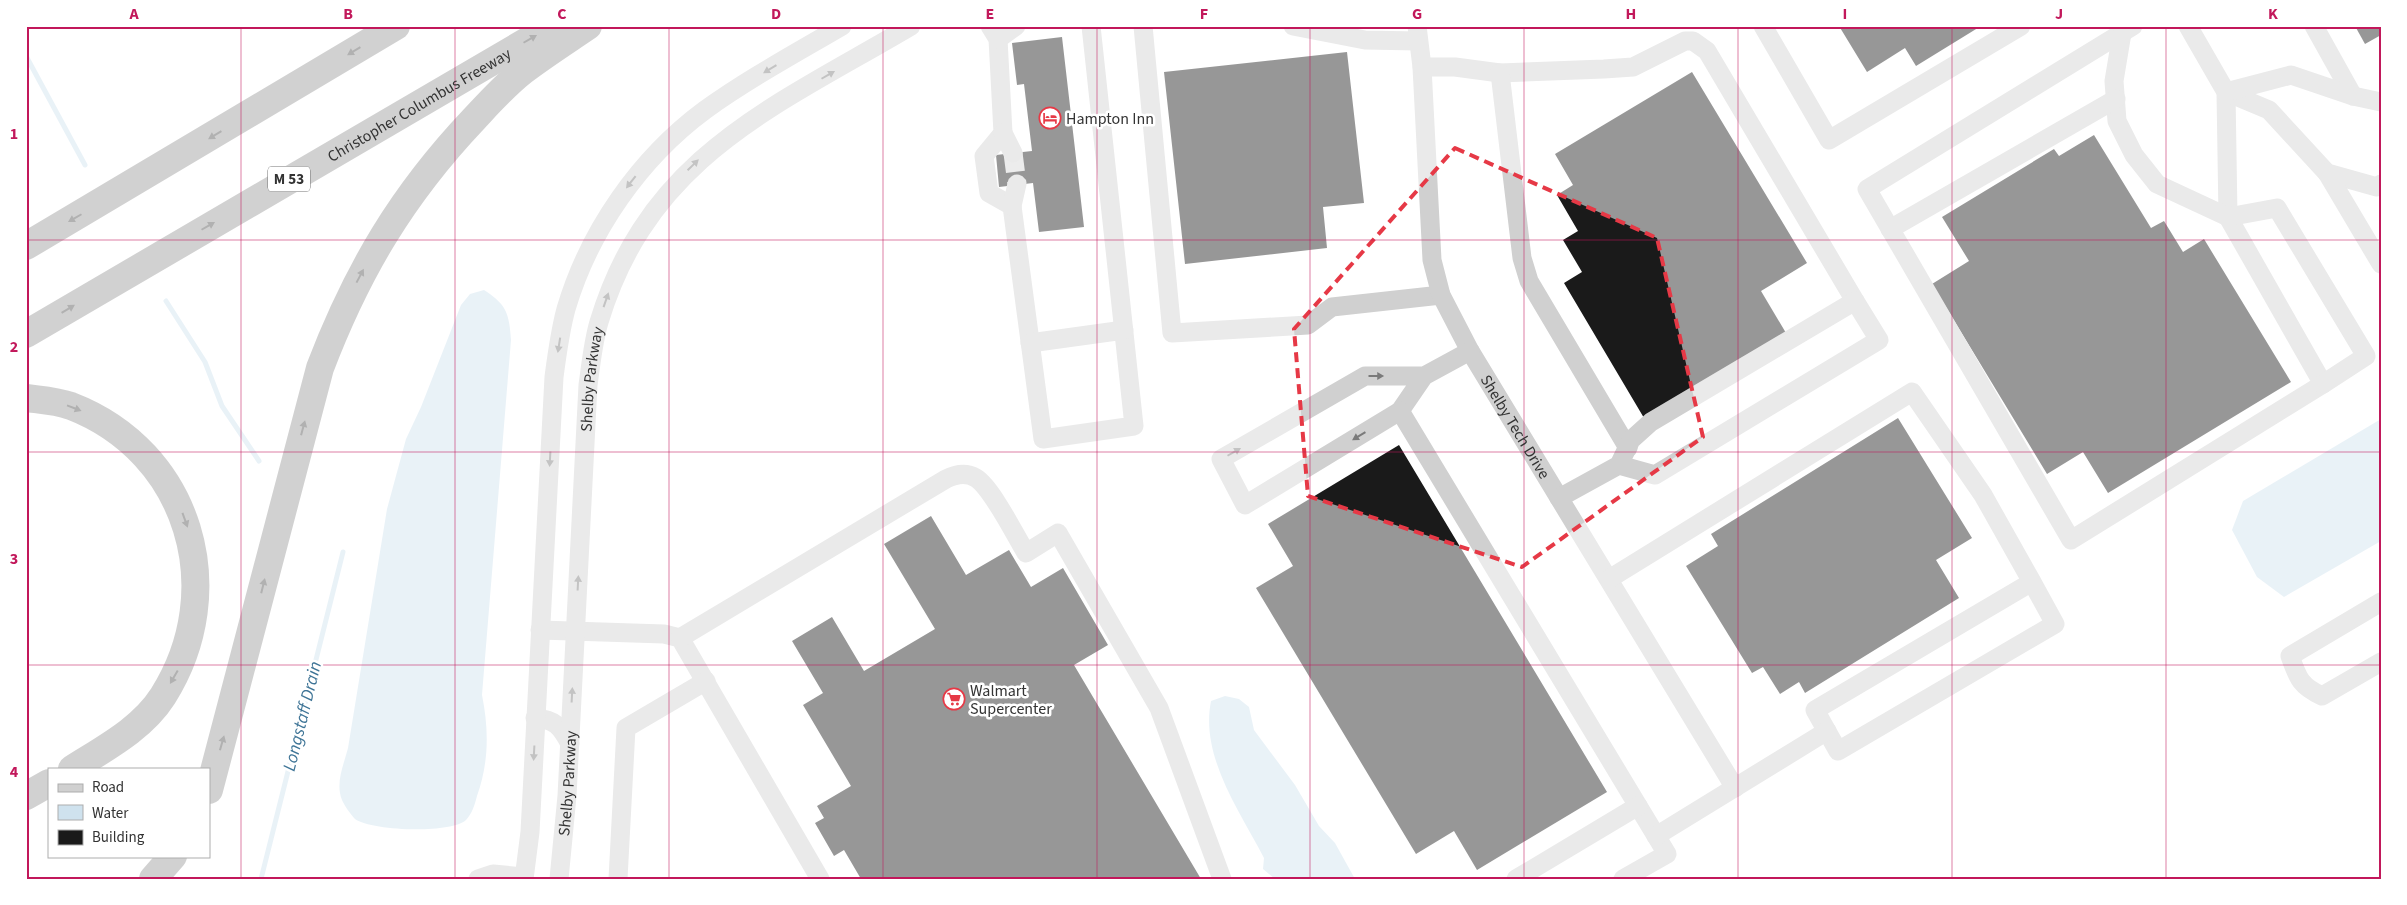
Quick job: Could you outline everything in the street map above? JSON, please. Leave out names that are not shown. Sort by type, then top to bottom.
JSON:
[{"type":"highway","points":[[26,246],[396,26]]},
{"type":"highway","name":"Christopher Columbus Freeway","points":[[26,334],[553,26]]},
{"type":"highway","points":[[210,786],[320,368],[339,320],[357,282],[382,235],[413,189],[456,138],[521,72],[588,26]]},
{"type":"highway","points":[[26,398],[54,402],[76,408],[112,427],[135,446],[147,458],[176,500],[189,532],[194,560],[196,585],[195,612],[188,644],[179,668],[162,697],[124,737],[74,768]]},
{"type":"highway","points":[[26,796],[48,784]]},
{"type":"highway","points":[[153,879],[171,858]]},
{"type":"street","points":[[478,879],[493,874],[524,878],[530,832],[554,377],[566,309],[590,249],[625,190],[643,167],[684,127],[735,90],[842,26]]},
{"type":"street","name":"Shelby Parkway","points":[[559,879],[570,744],[586,417],[592,356],[598,324],[610,289],[639,230],[676,182],[728,136],[911,26]]},
{"type":"street","points":[[1013,153],[1003,133],[994,32],[1016,26]]},
{"type":"street","points":[[1017,184],[1012,206],[1043,439],[1134,426],[1091,26]]},
{"type":"street","points":[[1143,26],[1172,333],[1308,325],[1332,307],[1441,295]]},
{"type":"street","points":[[1293,26],[1365,40],[1418,34]]},
{"type":"street","points":[[1763,26],[1829,140],[2021,26]]},
{"type":"street","points":[[2188,26],[2226,92],[2228,217],[2323,384]]},
{"type":"street","points":[[2314,26],[2353,96]]},
{"type":"street","points":[[2128,30],[2114,81],[2117,121],[2134,155],[2157,184],[2228,217],[2277,208],[2366,356],[2071,540],[1867,190],[2128,30]]},
{"type":"street","name":"Shelby Tech Drive","points":[[1418,34],[1422,67],[1432,260],[1441,295],[1470,351],[1735,788]]},
{"type":"street","points":[[1422,67],[1455,66],[1500,73],[1633,67],[1684,40],[1691,34],[1707,51],[1879,340],[1655,475],[1619,465]]},
{"type":"street","points":[[1500,73],[1522,258],[1528,281],[1628,448]]},
{"type":"street","points":[[2226,92],[2291,75],[2353,96],[2381,102]]},
{"type":"street","points":[[2226,92],[2269,110],[2327,173],[2381,264]]},
{"type":"street","points":[[1890,229],[2116,99]]},
{"type":"street","points":[[1003,133],[984,156],[989,193],[1012,206]]},
{"type":"street","points":[[2327,173],[2377,187],[2381,184]]},
{"type":"street","points":[[1559,498],[1619,465],[1632,440],[1651,422],[1855,301]]},
{"type":"street","points":[[1030,343],[1124,330]]},
{"type":"street","points":[[1424,376],[1365,376],[1221,459],[1245,505],[1400,411],[1424,376],[1470,351]]},
{"type":"street","points":[[1608,579],[1912,392],[1983,495],[2032,582],[2055,624],[1838,751],[1815,710],[2032,582]]},
{"type":"street","points":[[1400,411],[1667,854],[1623,879]]},
{"type":"street","points":[[680,638],[954,474],[965,474],[976,478],[993,498],[1026,553],[1058,533],[1159,708],[1222,879]]},
{"type":"street","points":[[2381,602],[2290,656],[2296,673],[2306,689],[2322,696],[2381,662]]},
{"type":"street","points":[[540,630],[664,634],[680,638],[820,879]]},
{"type":"street","points":[[618,879],[626,728],[706,681]]},
{"type":"street","points":[[536,718],[546,718],[556,722],[563,730],[570,744]]},
{"type":"street","points":[[1656,836],[1827,731]]},
{"type":"street","points":[[1516,879],[1638,806]]},
{"type":"highlighted area","points":[[1455,148],[1657,238],[1703,437],[1522,567],[1308,496],[1294,329]]},
{"type":"water","points":[[484,290],[498,300],[505,310],[508,316],[511,340],[482,695],[487,733],[484,771],[472,812],[466,820],[458,824],[429,829],[377,826],[355,819],[343,802],[339,787],[348,748],[387,509],[406,439],[421,407],[461,305],[470,294]]},
{"type":"water","points":[[2381,419],[2381,541],[2284,597],[2257,577],[2232,530],[2243,501]]},
{"type":"water","points":[[1225,696],[1239,699],[1249,707],[1254,730],[1295,785],[1319,826],[1335,843],[1355,879],[1275,879],[1263,869],[1264,858],[1233,802],[1216,762],[1211,742],[1209,722],[1211,701]]},
{"type":"building","points":[[1839,26],[1981,26],[1916,66],[1905,48],[1867,72]]},
{"type":"building","points":[[2355,26],[2381,26],[2381,35],[2365,44]]},
{"type":"building","name":"Hampton Inn","points":[[1062,37],[1084,227],[1039,232],[1033,183],[999,187],[996,155],[1032,151],[1024,84],[1017,85],[1012,43]]},
{"type":"building","points":[[1347,52],[1364,203],[1323,207],[1327,248],[1185,264],[1164,72]]},
{"type":"building","points":[[1692,72],[1807,263],[1761,291],[1786,333],[1644,418],[1564,283],[1582,272],[1563,240],[1578,231],[1557,195],[1573,185],[1555,154]]},
{"type":"building","points":[[2094,135],[2151,228],[2164,221],[2183,252],[2204,239],[2291,382],[2108,493],[2083,452],[2047,474],[1932,284],[1969,261],[1942,217],[2054,149],[2059,156]]},
{"type":"building","points":[[1898,418],[1972,538],[1936,560],[1959,598],[1805,693],[1799,682],[1780,694],[1763,667],[1752,673],[1686,566],[1718,546],[1711,534]]},
{"type":"building","points":[[1399,445],[1607,792],[1477,870],[1454,831],[1416,854],[1256,588],[1293,566],[1268,524]]},
{"type":"building","name":"Walmart Supercenter","points":[[931,516],[966,575],[1009,550],[1031,587],[1063,568],[1108,645],[1074,665],[1201,879],[861,879],[844,850],[834,856],[815,823],[824,818],[817,806],[851,786],[803,705],[823,693],[792,641],[832,617],[864,671],[935,629],[884,544]]},
{"type":"waterway","name":"Longstaff Drain","points":[[26,56],[85,165]]},
{"type":"waterway","name":"Longstaff Drain","points":[[166,301],[205,362],[222,406],[259,461]]},
{"type":"waterway","name":"Longstaff Drain","points":[[261,879],[343,552]]},
{"type":"tunnel","points":[[1013,153],[1017,184]]},
{"type":"place","name":"Hampton Inn","points":[[1050,118]]},
{"type":"place","name":"Walmart Supercenter","points":[[954,699]]}]
